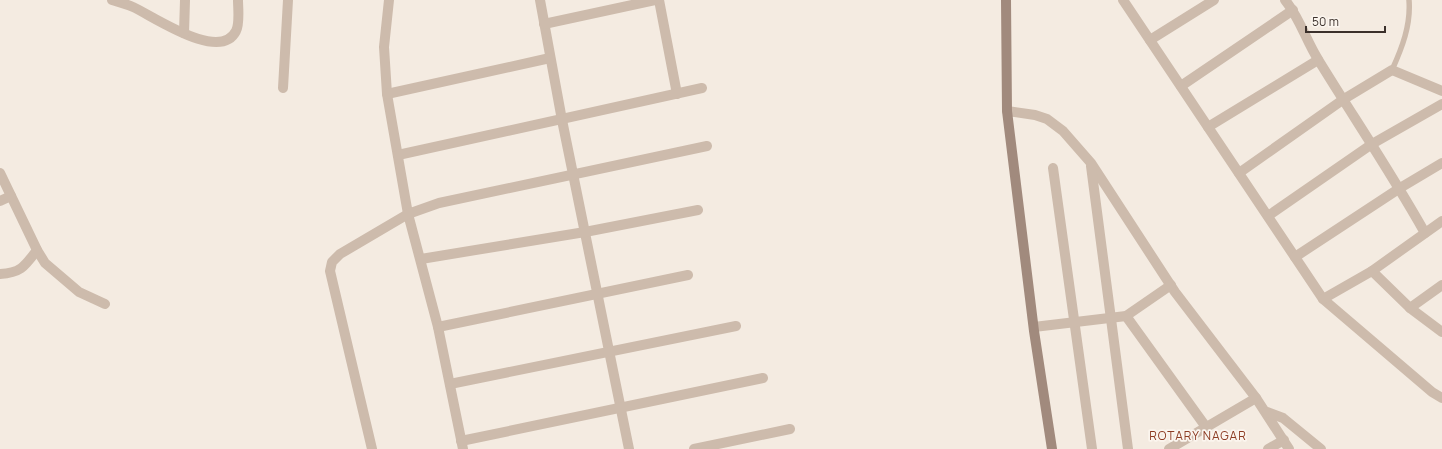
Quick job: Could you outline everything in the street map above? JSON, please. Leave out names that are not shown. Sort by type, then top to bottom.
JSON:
[{"type":"street","points":[[112,0],[132,3],[184,33],[197,39],[216,42],[228,40],[236,30],[238,0]]},
{"type":"street","points":[[184,33],[185,0]]},
{"type":"street","points":[[282,88],[288,0]]},
{"type":"street","points":[[389,0],[384,47],[387,94],[408,214],[438,327],[462,445],[621,407],[763,378]]},
{"type":"street","points":[[540,0],[562,120],[629,449]]},
{"type":"street","points":[[544,24],[655,0]]},
{"type":"street","points":[[658,0],[677,94]]},
{"type":"street","points":[[1006,0],[1007,111],[1034,327],[1052,449]]},
{"type":"street","points":[[1124,0],[1323,299],[1432,392],[1442,398]]},
{"type":"street","points":[[1150,40],[1214,0]]},
{"type":"street","points":[[1285,0],[1293,10],[1318,60],[1400,188],[1425,233]]},
{"type":"street","points":[[1181,86],[1293,10]]},
{"type":"street","points":[[387,94],[550,58]]},
{"type":"street","points":[[1208,127],[1318,60]]},
{"type":"street","points":[[1239,172],[1344,99],[1392,70],[1442,91]]},
{"type":"street","points":[[398,155],[702,88]]},
{"type":"street","points":[[1268,216],[1372,144],[1442,104]]},
{"type":"street","points":[[1007,111],[1035,115],[1047,119],[1063,131],[1090,164],[1171,285],[1267,412],[1289,449]]},
{"type":"street","points":[[372,449],[330,271],[332,262],[340,254],[408,214],[459,197],[707,146]]},
{"type":"street","points":[[1295,257],[1400,188],[1442,163]]},
{"type":"street","points":[[1090,164],[1112,318],[1128,449]]},
{"type":"street","points":[[1053,168],[1092,449]]},
{"type":"street","points":[[0,173],[37,250],[45,263],[79,292],[105,304]]},
{"type":"street","points":[[0,201],[11,196]]},
{"type":"street","points":[[421,259],[585,232],[698,210]]},
{"type":"street","points":[[1323,299],[1372,271],[1442,221]]},
{"type":"street","points":[[0,274],[12,273],[25,266],[37,250]]},
{"type":"street","points":[[1372,271],[1410,308],[1442,332]]},
{"type":"street","points":[[438,327],[688,275]]},
{"type":"street","points":[[1034,327],[1126,316],[1171,285]]},
{"type":"street","points":[[1410,308],[1442,286]]},
{"type":"street","points":[[1126,316],[1206,427]]},
{"type":"street","points":[[450,384],[609,350],[736,326]]},
{"type":"street","points":[[1169,449],[1256,398]]},
{"type":"street","points":[[1267,412],[1283,418],[1321,449]]},
{"type":"street","points":[[694,449],[790,429]]},
{"type":"street","points":[[1268,449],[1284,440]]},
{"type":"lane","points":[[1392,70],[1402,48],[1408,27],[1409,0]]},
{"type":"district","name":"ROTARY NAGAR","points":[[1198,435]]}]
